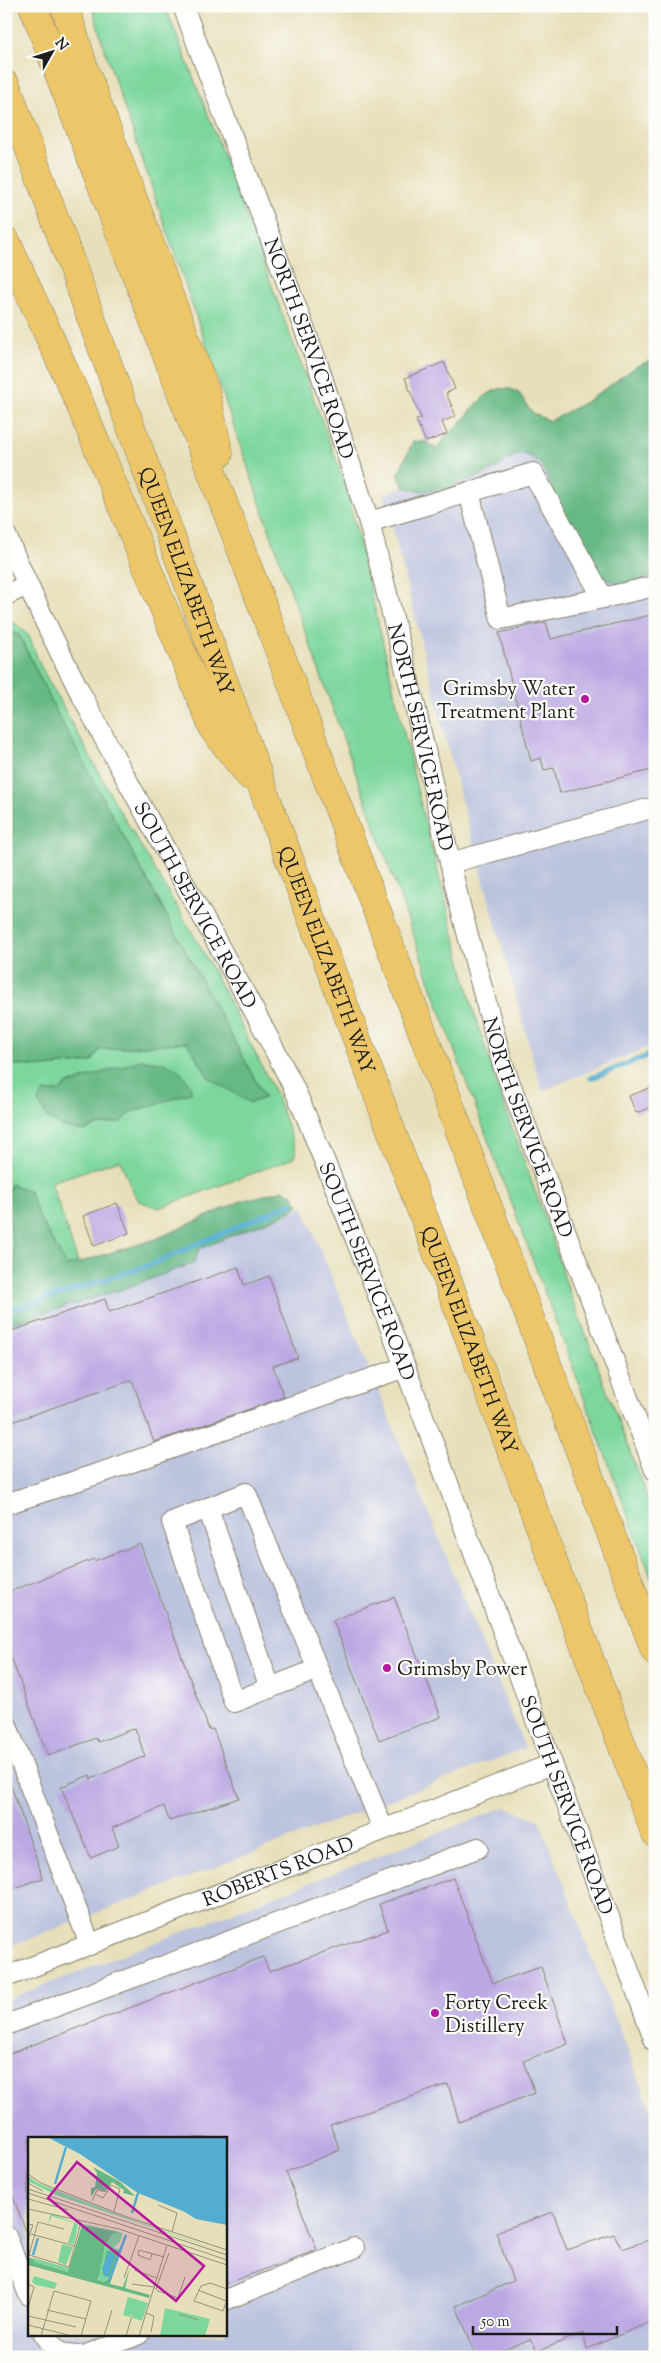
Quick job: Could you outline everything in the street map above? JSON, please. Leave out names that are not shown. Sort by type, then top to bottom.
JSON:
[{"type":"highway","points":[[33,6],[238,541],[655,1652]]},
{"type":"highway","points":[[65,6],[84,68],[206,393],[238,541]]},
{"type":"highway","name":"QUEEN ELIZABETH WAY","points":[[6,85],[266,797],[655,1833]]},
{"type":"highway","points":[[6,241],[79,402],[214,730],[266,797]]},
{"type":"street","name":"NORTH SERVICE ROAD","points":[[183,6],[318,365],[369,522],[415,706],[450,863],[502,1062],[655,1470]]},
{"type":"street","points":[[369,522],[532,473],[603,598]]},
{"type":"street","points":[[469,492],[501,620],[655,586]]},
{"type":"street","name":"SOUTH SERVICE ROAD","points":[[6,535],[27,585],[96,723],[234,972],[290,1078],[339,1195],[405,1366],[655,2041]]},
{"type":"street","points":[[6,595],[27,585]]},
{"type":"street","points":[[450,863],[655,807]]},
{"type":"street","points":[[6,1504],[109,1470],[405,1366]]},
{"type":"street","points":[[318,1670],[234,1702],[172,1522],[246,1494],[318,1670],[383,1830]]},
{"type":"street","points":[[208,1508],[270,1688]]},
{"type":"street","points":[[6,1723],[90,1945]]},
{"type":"street","name":"ROBERTS ROAD","points":[[6,1977],[552,1764]]},
{"type":"street","points":[[6,2025],[478,1848]]},
{"type":"street","points":[[6,2236],[28,2292]]},
{"type":"street","points":[[226,2300],[354,2248]]},
{"type":"street","points":[[46,2336],[59,2353],[84,2356],[134,2336]]},
{"type":"shaded area","points":[[655,407],[655,1044],[542,1091],[461,799],[384,494],[468,463]]},
{"type":"shaded area","points":[[303,1207],[525,1748],[6,1948],[6,1302]]},
{"type":"shaded area","points":[[505,1807],[539,1820],[655,2121],[655,2357],[6,2357],[6,2000]]},
{"type":"green space","points":[[92,6],[165,6],[211,122],[346,486],[422,810],[475,1016],[503,1103],[551,1235],[564,1277],[655,1518],[655,1588],[454,1049],[280,561],[105,51]]},
{"type":"green space","points":[[655,359],[655,575],[628,584],[617,583],[608,579],[600,572],[585,552],[563,513],[541,465],[521,453],[508,459],[496,469],[446,489],[420,491],[404,487],[398,474],[413,441],[426,442],[437,449],[446,436],[490,393],[498,389],[507,388],[516,391],[530,410],[550,421],[589,400],[637,366]]},
{"type":"green space","points":[[6,620],[16,624],[29,636],[40,665],[116,804],[203,951],[275,1092],[296,1150],[294,1157],[286,1161],[159,1208],[139,1201],[133,1192],[120,1160],[51,1182],[78,1263],[67,1266],[40,1219],[29,1191],[11,1184],[6,1195],[6,1064],[44,1067],[92,1062],[99,1050],[187,1042],[209,1078],[265,1098],[57,713],[20,636],[6,631]],"holes":[[[141,1060],[192,1092],[132,1112],[120,1122],[96,1126],[83,1131],[44,1092],[58,1092],[68,1084]]]},
{"type":"green space","points":[[6,631],[19,635],[57,713],[265,1098],[250,1103],[209,1078],[187,1042],[99,1050],[92,1062],[44,1067],[6,1064]]},
{"type":"green space","points":[[141,1060],[158,1062],[173,1067],[184,1076],[192,1092],[132,1112],[120,1122],[96,1126],[83,1131],[64,1127],[48,1119],[38,1101],[44,1092],[58,1092],[68,1084]]},
{"type":"green space","points":[[11,1184],[29,1191],[40,1219],[67,1266],[156,1239],[241,1201],[284,1190],[292,1194],[299,1205],[290,1212],[199,1249],[194,1263],[126,1288],[6,1325],[6,1294],[13,1279],[15,1265],[8,1218],[8,1195]]},
{"type":"green space","points":[[6,1209],[14,1252],[14,1264],[11,1284],[6,1291]]},
{"type":"building","points":[[444,362],[455,389],[446,393],[456,416],[442,422],[447,434],[426,442],[416,420],[421,418],[405,378]]},
{"type":"building","name":"Grimsby Water Treatment Plant","points":[[655,614],[655,769],[560,793],[554,768],[544,770],[541,758],[531,761],[499,633],[546,622],[551,639]]},
{"type":"building","points":[[655,1086],[655,1106],[636,1113],[629,1096]]},
{"type":"building","points":[[117,1203],[129,1233],[94,1246],[83,1216]]},
{"type":"building","points":[[238,1267],[244,1285],[269,1276],[298,1358],[273,1366],[284,1397],[154,1442],[132,1380],[6,1424],[6,1333],[105,1299],[109,1312]]},
{"type":"building","points":[[140,1544],[209,1730],[213,1729],[239,1798],[169,1821],[164,1806],[112,1828],[119,1846],[91,1858],[61,1787],[90,1775],[91,1779],[145,1756],[135,1728],[98,1742],[96,1738],[48,1756],[6,1644],[6,1593],[94,1559],[94,1561]]},
{"type":"building","name":"Grimsby Power","points":[[394,1597],[441,1717],[379,1740],[333,1620]]},
{"type":"building","points":[[6,1780],[9,1780],[43,1878],[6,1891]]},
{"type":"building","points":[[453,1878],[493,1983],[541,1967],[568,2044],[523,2061],[535,2093],[459,2122],[448,2084],[330,2125],[340,2150],[286,2172],[317,2250],[226,2284],[226,2137],[28,2137],[27,2234],[6,2178],[6,2055],[263,1957],[269,1971],[388,1930],[379,1904]]},
{"type":"building","points":[[553,2212],[567,2250],[614,2234],[622,2249],[655,2238],[655,2320],[587,2349],[583,2333],[538,2351],[530,2339],[486,2357],[477,2357],[456,2306],[513,2281],[496,2232]]},
{"type":"waterway","points":[[591,1078],[655,1053]]},
{"type":"waterway","points":[[6,1312],[150,1265],[292,1203]]},
{"type":"place","name":"Grimsby Water Treatment Plant","points":[[585,699]]},
{"type":"place","name":"Grimsby Power","points":[[387,1668]]},
{"type":"place","name":"Forty Creek Distillery","points":[[435,2013]]}]
